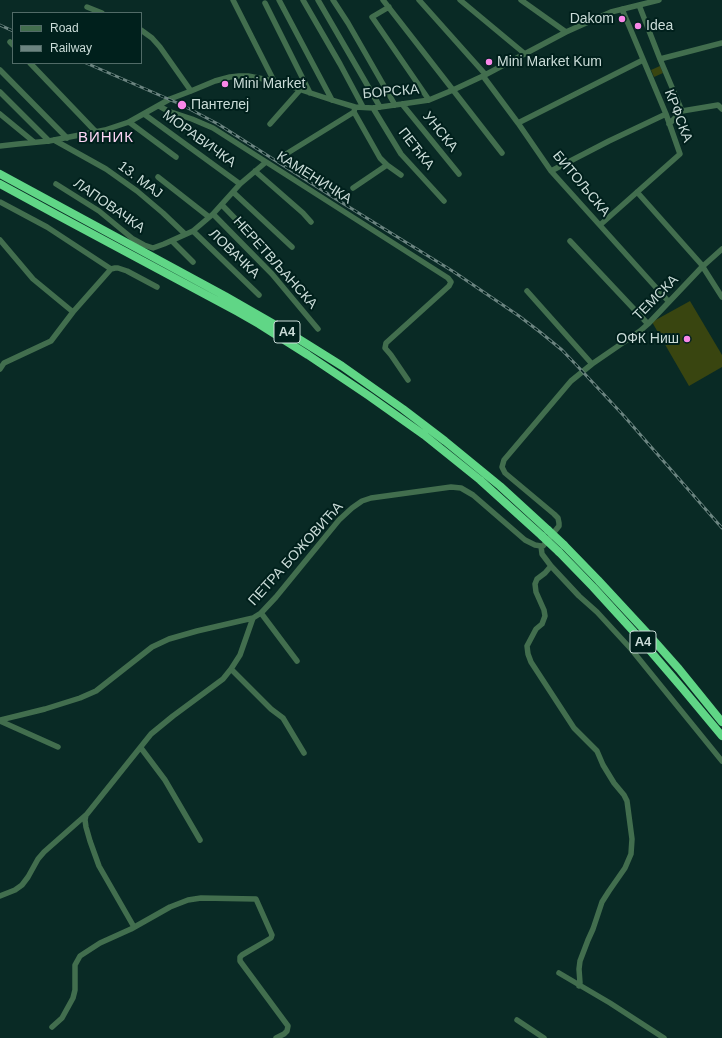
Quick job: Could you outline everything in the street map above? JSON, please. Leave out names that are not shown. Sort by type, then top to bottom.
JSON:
[{"type":"highway","name":"A4","points":[[0,174],[239,304],[298,339],[342,366],[445,441],[505,490],[545,533],[559,552],[634,632],[722,736]]},
{"type":"highway","name":"A4","points":[[0,184],[243,315],[308,355],[424,435],[545,533],[564,545],[679,669],[722,722]]},
{"type":"street","points":[[233,0],[274,81]]},
{"type":"street","points":[[278,0],[332,100]]},
{"type":"street","points":[[303,0],[363,107]]},
{"type":"street","points":[[318,0],[380,107]]},
{"type":"street","points":[[333,0],[395,105]]},
{"type":"street","points":[[383,0],[502,153]]},
{"type":"street","name":"БИТОЉСКА","points":[[419,0],[484,75],[551,171],[669,302]]},
{"type":"street","points":[[460,0],[525,54]]},
{"type":"street","points":[[521,0],[566,32]]},
{"type":"street","name":"БОРСКА","points":[[0,146],[67,138],[96,132],[129,122],[170,100],[230,77],[248,76],[274,81],[310,92],[355,110],[363,107],[373,108],[429,100],[454,90],[566,32],[595,19],[622,9],[655,0]]},
{"type":"street","points":[[264,3],[310,92]]},
{"type":"street","name":"КРФСКА","points":[[639,5],[682,111]]},
{"type":"street","points":[[87,7],[100,12]]},
{"type":"street","points":[[389,7],[372,17],[429,100]]},
{"type":"street","name":"КРФСКА","points":[[600,225],[680,154],[666,114],[622,9]]},
{"type":"street","points":[[142,31],[152,38],[160,47],[191,91]]},
{"type":"street","points":[[660,58],[722,43]]},
{"type":"street","points":[[518,123],[643,60]]},
{"type":"street","points":[[31,64],[96,132]]},
{"type":"street","points":[[0,70],[67,138]]},
{"type":"street","points":[[270,124],[300,90]]},
{"type":"street","name":"13. МАЈ","points":[[0,92],[52,140],[106,169],[163,213],[185,234]]},
{"type":"street","name":"УНСКА","points":[[402,104],[459,174]]},
{"type":"street","name":"КАМЕНИЧКА","points":[[159,106],[168,111],[213,128],[426,263],[451,281],[449,286],[386,343],[385,348],[408,380]]},
{"type":"street","points":[[669,124],[682,111],[718,106],[722,109]]},
{"type":"street","name":"ПЕЋКА","points":[[373,108],[401,154],[444,201]]},
{"type":"street","points":[[286,154],[355,110],[380,158],[401,175]]},
{"type":"street","points":[[0,114],[34,142]]},
{"type":"street","name":"МОРАВИЧКА","points":[[144,114],[240,184]]},
{"type":"street","points":[[551,171],[608,141],[666,114]]},
{"type":"street","points":[[129,122],[176,157]]},
{"type":"street","name":"ЛАПОВАЧКА","points":[[56,184],[99,211],[133,239],[153,248],[193,231],[222,205],[240,184],[266,162]]},
{"type":"street","points":[[353,188],[387,165]]},
{"type":"street","points":[[255,171],[303,213],[311,222]]},
{"type":"street","name":"НЕРЕТВЉАНСКА","points":[[158,177],[211,216],[272,274],[318,330]]},
{"type":"street","points":[[233,192],[292,247]]},
{"type":"street","points":[[637,192],[701,264],[722,297]]},
{"type":"street","points":[[0,202],[47,227],[111,269]]},
{"type":"street","points":[[222,205],[256,240]]},
{"type":"street","name":"ЛОВАЧКА","points":[[193,231],[259,294]]},
{"type":"street","points":[[0,240],[33,279],[73,312]]},
{"type":"street","points":[[172,241],[193,262]]},
{"type":"street","points":[[570,241],[648,324]]},
{"type":"street","name":"ТЕМСКА","points":[[541,546],[545,544],[559,526],[558,518],[505,473],[502,467],[504,460],[571,380],[640,331],[702,267],[722,249]]},
{"type":"street","points":[[0,369],[4,363],[51,341],[73,312],[111,269],[118,268],[127,271],[156,287]]},
{"type":"street","points":[[527,291],[592,364]]},
{"type":"street","name":"ПЕТРА БОЖОВИЋА","points":[[0,720],[45,709],[80,698],[96,691],[152,647],[169,639],[253,618],[276,597],[339,520],[362,501],[371,498],[451,487],[461,488],[473,495],[525,540],[541,546]]},
{"type":"street","points":[[541,546],[542,554],[551,566],[631,649],[722,761]]},
{"type":"street","points":[[551,566],[537,579],[535,584],[534,588],[544,610],[545,616],[542,624],[536,629],[527,646],[528,654],[531,662],[574,728],[598,751],[603,764],[614,783],[624,795],[627,801],[632,839],[631,854],[625,868],[602,902],[580,961],[579,986]]},
{"type":"street","points":[[260,613],[297,661]]},
{"type":"street","points":[[0,896],[15,890],[22,885],[44,852],[86,814],[151,734],[223,679],[240,656],[253,618]]},
{"type":"street","points":[[231,669],[282,718],[304,753]]},
{"type":"street","points":[[0,720],[58,747]]},
{"type":"street","points":[[141,748],[165,780],[200,840]]},
{"type":"street","points":[[86,814],[86,827],[99,866],[134,927]]},
{"type":"street","points":[[52,1027],[62,1018],[73,998],[75,990],[75,965],[80,956],[100,943],[134,927],[170,907],[188,900],[201,898],[256,899],[272,935],[271,938],[242,954],[240,961],[288,1026],[287,1031],[284,1034],[276,1038]]},
{"type":"street","points":[[559,973],[664,1038]]},
{"type":"street","points":[[517,1020],[544,1038]]},
{"type":"green space","points":[[660,66],[663,73],[654,77],[651,70]]},
{"type":"green space","name":"ОФК Ниш","points":[[690,301],[722,355],[722,367],[689,386],[652,322]]},
{"type":"railway","points":[[0,25],[12,31]]},
{"type":"railway","points":[[88,64],[182,105],[218,124],[454,272],[519,316],[562,350],[624,416],[722,528]]},
{"type":"place","name":"Dakom","points":[[622,19]]},
{"type":"place","name":"Idea","points":[[638,26]]},
{"type":"place","name":"Mini Market Kum","points":[[489,62]]},
{"type":"place","name":"Mini Market","points":[[225,84]]},
{"type":"place","name":"Пантелеј","points":[[182,105]]},
{"type":"place","name":"ОФК Ниш","points":[[687,339]]},
{"type":"district","name":"ВИНИК","points":[[106,138]]}]
